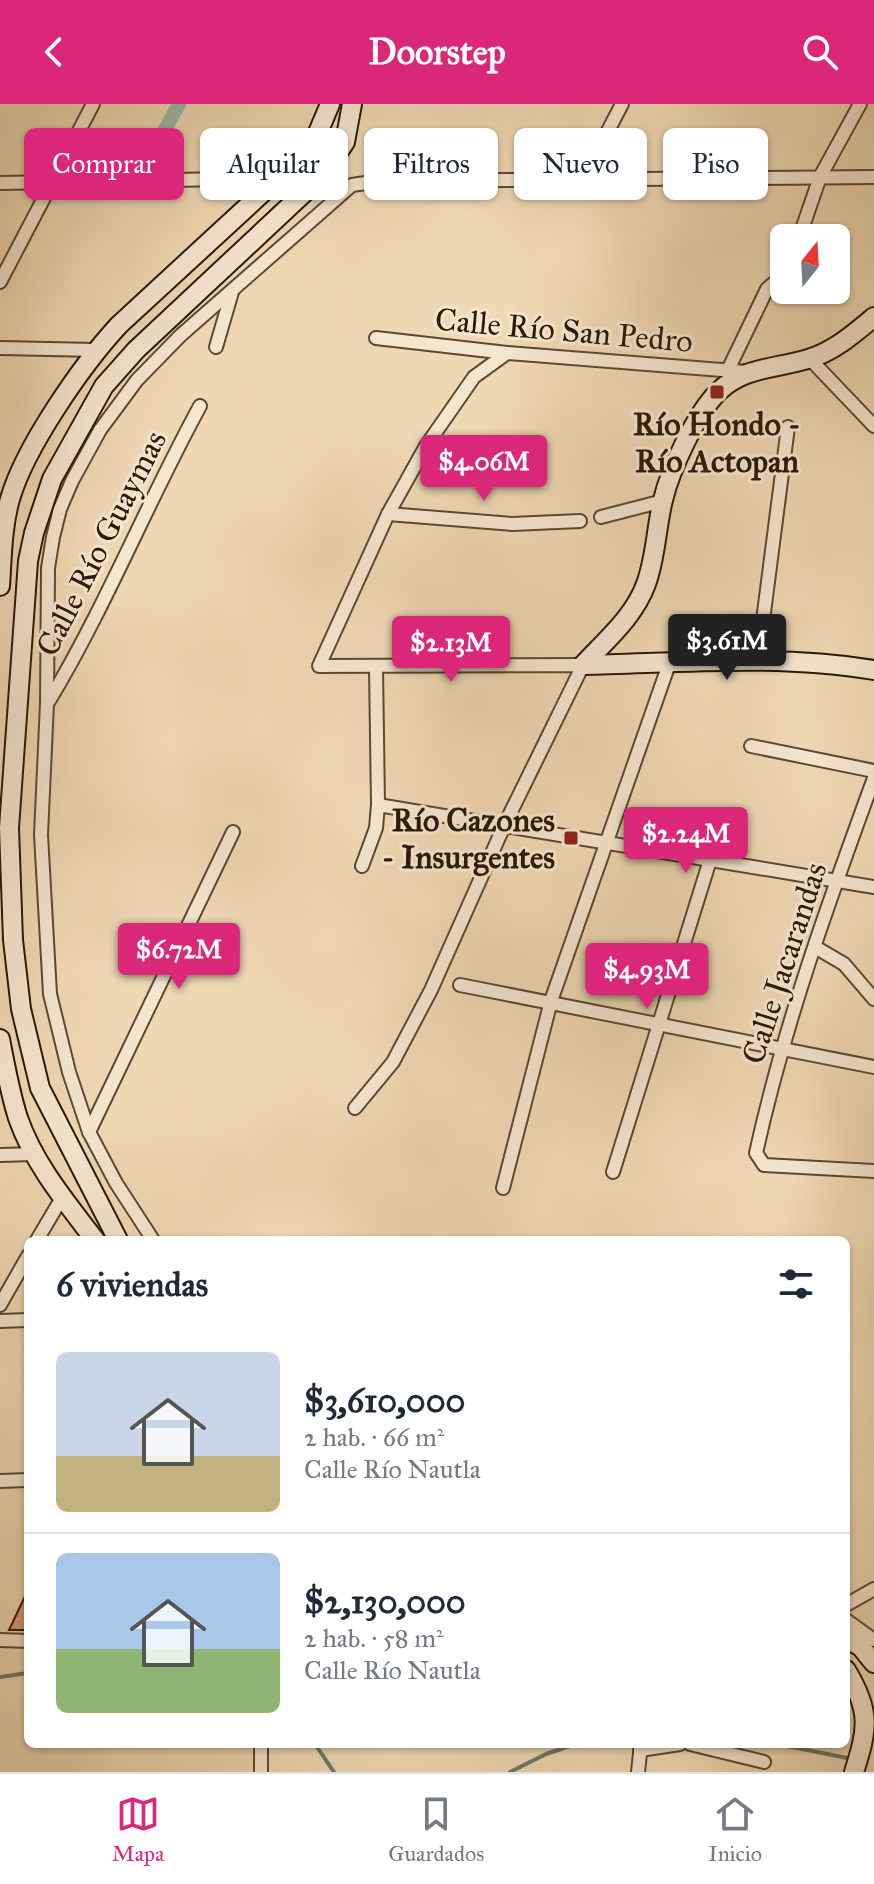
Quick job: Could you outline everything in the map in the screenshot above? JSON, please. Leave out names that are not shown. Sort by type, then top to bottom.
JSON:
[{"type":"main road","points":[[320,128],[330,104]]},
{"type":"main road","points":[[116,1236],[40,1088],[21,1009],[13,940],[9,828],[28,561],[52,479],[104,386],[130,356],[322,176],[345,142],[352,104]]},
{"type":"main road","points":[[0,586],[3,512],[54,411],[96,350],[119,325],[255,200]]},
{"type":"main road","points":[[583,665],[624,622],[641,594],[651,565],[663,501],[695,426],[717,392],[738,371],[810,359],[849,338],[874,317]]},
{"type":"main road","points":[[583,665],[758,659],[834,663],[874,670]]},
{"type":"main road","points":[[0,1039],[18,1118],[35,1154],[92,1236]]},
{"type":"main road","points":[[850,1640],[861,1647],[874,1663]]},
{"type":"main road","points":[[850,1677],[862,1697],[865,1727],[854,1772]]},
{"type":"street","points":[[80,128],[93,104]]},
{"type":"street","points":[[610,128],[622,104]]},
{"type":"street","points":[[804,224],[820,177],[860,104]]},
{"type":"street","points":[[647,177],[874,177]]},
{"type":"street","points":[[150,1236],[116,1183],[89,1132],[69,1072],[49,986],[41,835],[47,703],[48,568],[60,509],[100,430],[137,380],[181,335],[352,185],[379,181],[514,178]]},
{"type":"street","points":[[0,183],[24,183]]},
{"type":"street","points":[[0,282],[43,200]]},
{"type":"street","points":[[738,371],[770,286]]},
{"type":"street","points":[[216,347],[232,292]]},
{"type":"street","name":"Calle Río San Pedro","points":[[376,338],[507,353],[738,371]]},
{"type":"street","points":[[0,348],[96,350]]},
{"type":"street","points":[[355,1108],[393,1062],[424,1002],[504,826],[583,665],[319,666],[388,514],[426,446],[474,377],[507,353]]},
{"type":"street","points":[[130,356],[137,380]]},
{"type":"street","points":[[810,359],[874,426]]},
{"type":"street","name":"Calle Río Guaymas","points":[[47,703],[71,665],[170,460],[200,406]]},
{"type":"street","points":[[758,659],[788,427]]},
{"type":"street","points":[[79,429],[100,430]]},
{"type":"street","points":[[601,517],[663,501]]},
{"type":"street","points":[[388,514],[512,524],[580,521]]},
{"type":"street","points":[[503,1188],[551,1001],[669,664]]},
{"type":"street","points":[[362,866],[376,828],[378,805],[376,667]]},
{"type":"street","points":[[751,746],[874,771]]},
{"type":"street","name":"Calle Jacarandas","points":[[874,778],[815,947],[783,1049],[756,1153],[764,1165],[874,1171]]},
{"type":"street","points":[[378,805],[874,887]]},
{"type":"street","points":[[89,1132],[233,832]]},
{"type":"street","points":[[613,1172],[662,1023],[710,860]]},
{"type":"street","points":[[815,947],[844,964],[874,999]]},
{"type":"street","points":[[460,985],[874,1067]]},
{"type":"street","points":[[0,1155],[35,1154]]},
{"type":"street","points":[[39,1236],[63,1196]]},
{"type":"street","points":[[0,1305],[24,1263]]},
{"type":"street","points":[[0,1321],[24,1320]]},
{"type":"street","points":[[0,1481],[24,1480]]},
{"type":"street","points":[[850,1603],[874,1589]]},
{"type":"street","points":[[850,1623],[874,1640]]},
{"type":"street","points":[[0,1640],[24,1641]]},
{"type":"street","points":[[261,1748],[261,1772]]},
{"type":"street","points":[[635,1771],[641,1748]]},
{"type":"street","points":[[706,1748],[764,1762]]},
{"type":"building","points":[[24,1598],[24,1630],[9,1630]]},
{"type":"waterway","points":[[166,128],[179,104]]},
{"type":"waterway","points":[[0,1677],[24,1674]]},
{"type":"waterway","points":[[318,1748],[334,1772]]},
{"type":"waterway","points":[[510,1772],[564,1748]]},
{"type":"waterway","points":[[797,1748],[852,1759]]},
{"type":"place","name":"Río Hondo - Río Actopan","points":[[717,392]]},
{"type":"place","name":"Río Cazones - Insurgentes","points":[[571,838]]}]
